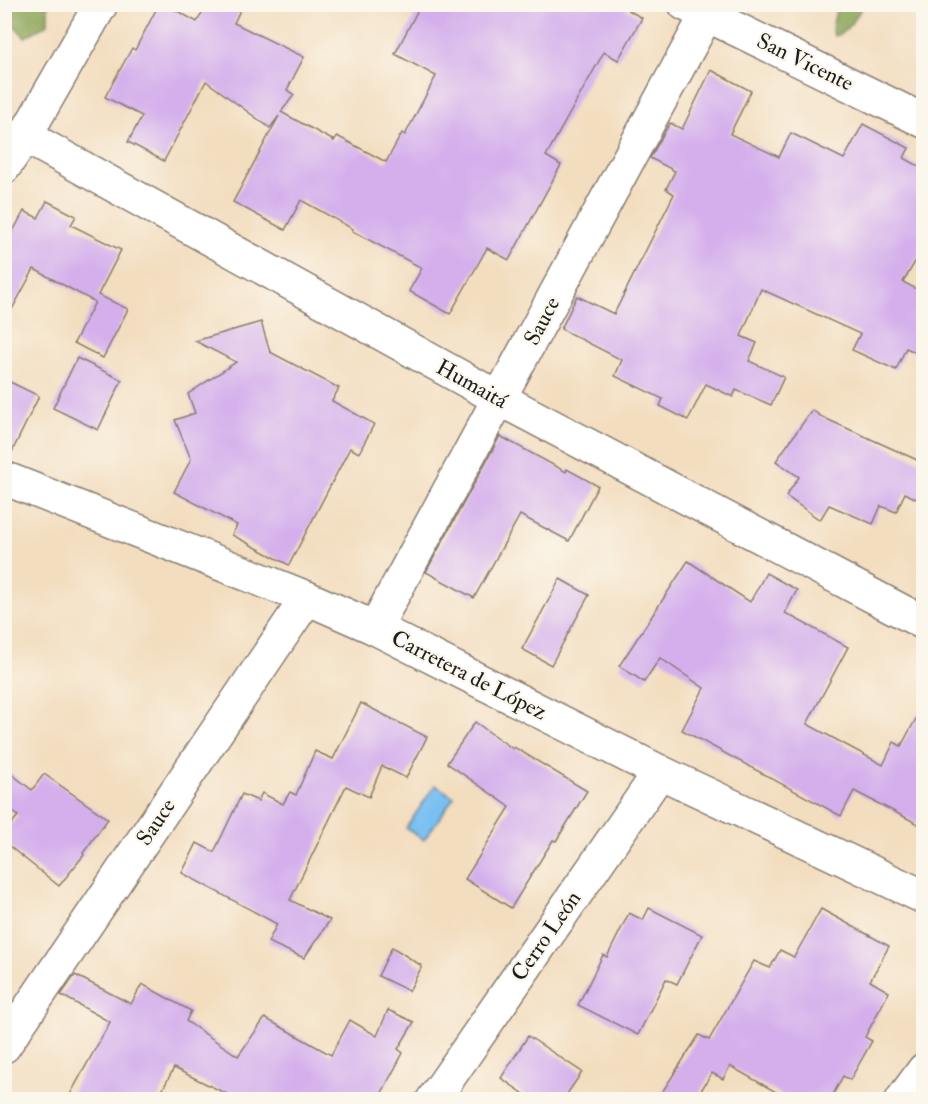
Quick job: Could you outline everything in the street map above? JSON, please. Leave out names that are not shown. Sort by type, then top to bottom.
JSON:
[{"type":"street","points":[[4,167],[25,136],[100,4]]},
{"type":"street","name":"San Vicente","points":[[696,9],[924,121]]},
{"type":"street","name":"Sauce","points":[[375,628],[500,399],[696,9]]},
{"type":"street","name":"Humaitá","points":[[25,136],[500,399],[924,623]]},
{"type":"street","name":"Carretera de López","points":[[4,478],[307,598],[375,628],[660,772],[924,897]]},
{"type":"street","name":"Sauce","points":[[4,1046],[307,598]]},
{"type":"street","name":"Cerro León","points":[[433,1100],[660,772]]},
{"type":"street","points":[[902,1100],[924,1070]]},
{"type":"green space","points":[[5,4],[48,5],[48,24],[25,37],[5,16]]},
{"type":"green space","points":[[837,5],[863,5],[847,28],[834,36],[832,29]]},
{"type":"water","points":[[435,785],[454,797],[424,840],[406,828]]},
{"type":"building","points":[[159,4],[165,4],[197,22],[207,4],[243,4],[234,23],[304,57],[287,90],[294,95],[281,112],[334,141],[337,136],[386,162],[402,133],[405,135],[436,76],[395,54],[421,4],[618,4],[642,18],[618,60],[604,52],[546,156],[561,165],[509,260],[487,248],[450,314],[409,291],[422,268],[352,231],[353,229],[301,200],[285,230],[233,202],[279,116],[270,128],[206,81],[164,161],[128,142],[142,116],[105,97],[132,48],[135,50]]},
{"type":"building","points":[[711,70],[751,91],[730,134],[779,157],[791,133],[844,159],[863,124],[909,148],[904,158],[924,169],[924,247],[903,282],[924,293],[924,356],[906,348],[896,370],[852,350],[860,334],[761,289],[741,336],[757,343],[749,361],[784,377],[771,405],[736,390],[733,397],[706,384],[688,420],[660,406],[663,399],[615,376],[622,360],[561,329],[577,296],[614,314],[674,194],[666,189],[675,171],[650,158],[670,123],[682,129]]},
{"type":"building","points":[[47,201],[76,216],[71,225],[121,250],[98,295],[128,309],[103,358],[74,343],[95,302],[34,269],[4,324],[4,248],[24,211],[38,218]]},
{"type":"building","points":[[261,322],[270,352],[339,388],[332,401],[374,424],[359,453],[350,448],[289,565],[232,535],[237,525],[174,492],[191,459],[175,420],[195,413],[188,394],[236,362],[195,341]]},
{"type":"building","points":[[77,358],[122,380],[98,430],[53,408]]},
{"type":"building","points":[[4,379],[39,396],[8,460],[4,460]]},
{"type":"building","points":[[812,410],[822,417],[924,463],[924,503],[905,493],[896,512],[881,506],[873,524],[829,505],[820,520],[786,496],[799,477],[776,461]]},
{"type":"building","points":[[500,436],[566,472],[567,469],[598,486],[569,541],[520,515],[474,598],[426,572]]},
{"type":"building","points":[[688,561],[750,602],[766,573],[797,590],[785,613],[848,647],[807,724],[883,765],[894,742],[901,746],[924,704],[924,827],[854,791],[841,816],[682,730],[704,688],[660,658],[644,682],[619,666]]},
{"type":"building","points":[[560,579],[589,595],[551,665],[522,649]]},
{"type":"building","points":[[361,703],[427,737],[406,778],[382,766],[369,797],[346,786],[290,900],[330,920],[304,958],[268,942],[277,924],[182,873],[197,843],[214,852],[242,794],[258,801],[262,793],[283,804],[290,792],[296,795],[315,751],[333,759]]},
{"type":"building","points":[[475,722],[513,749],[514,747],[587,791],[556,841],[553,840],[511,908],[465,879],[510,807],[447,763]]},
{"type":"building","points":[[4,768],[32,790],[44,774],[108,819],[83,853],[84,855],[59,886],[4,842],[4,832],[18,816],[4,804]]},
{"type":"building","points":[[649,908],[702,935],[677,984],[666,979],[638,1035],[578,1005],[603,955],[607,957],[629,913],[643,920]]},
{"type":"building","points":[[821,909],[889,946],[870,981],[889,992],[865,1037],[872,1041],[850,1080],[843,1076],[830,1100],[790,1100],[730,1066],[723,1079],[712,1073],[695,1100],[657,1100],[699,1035],[709,1040],[754,961],[770,968],[780,950],[794,957]]},
{"type":"building","points":[[392,947],[422,966],[409,991],[378,976]]},
{"type":"building","points":[[75,975],[131,1004],[142,984],[191,1011],[186,1021],[238,1056],[265,1018],[331,1055],[350,1020],[377,1036],[388,1010],[414,1022],[398,1049],[403,1053],[378,1100],[239,1100],[174,1068],[157,1100],[67,1100],[110,1022],[61,995]]},
{"type":"building","points":[[528,1036],[582,1072],[563,1100],[533,1100],[501,1078]]}]
